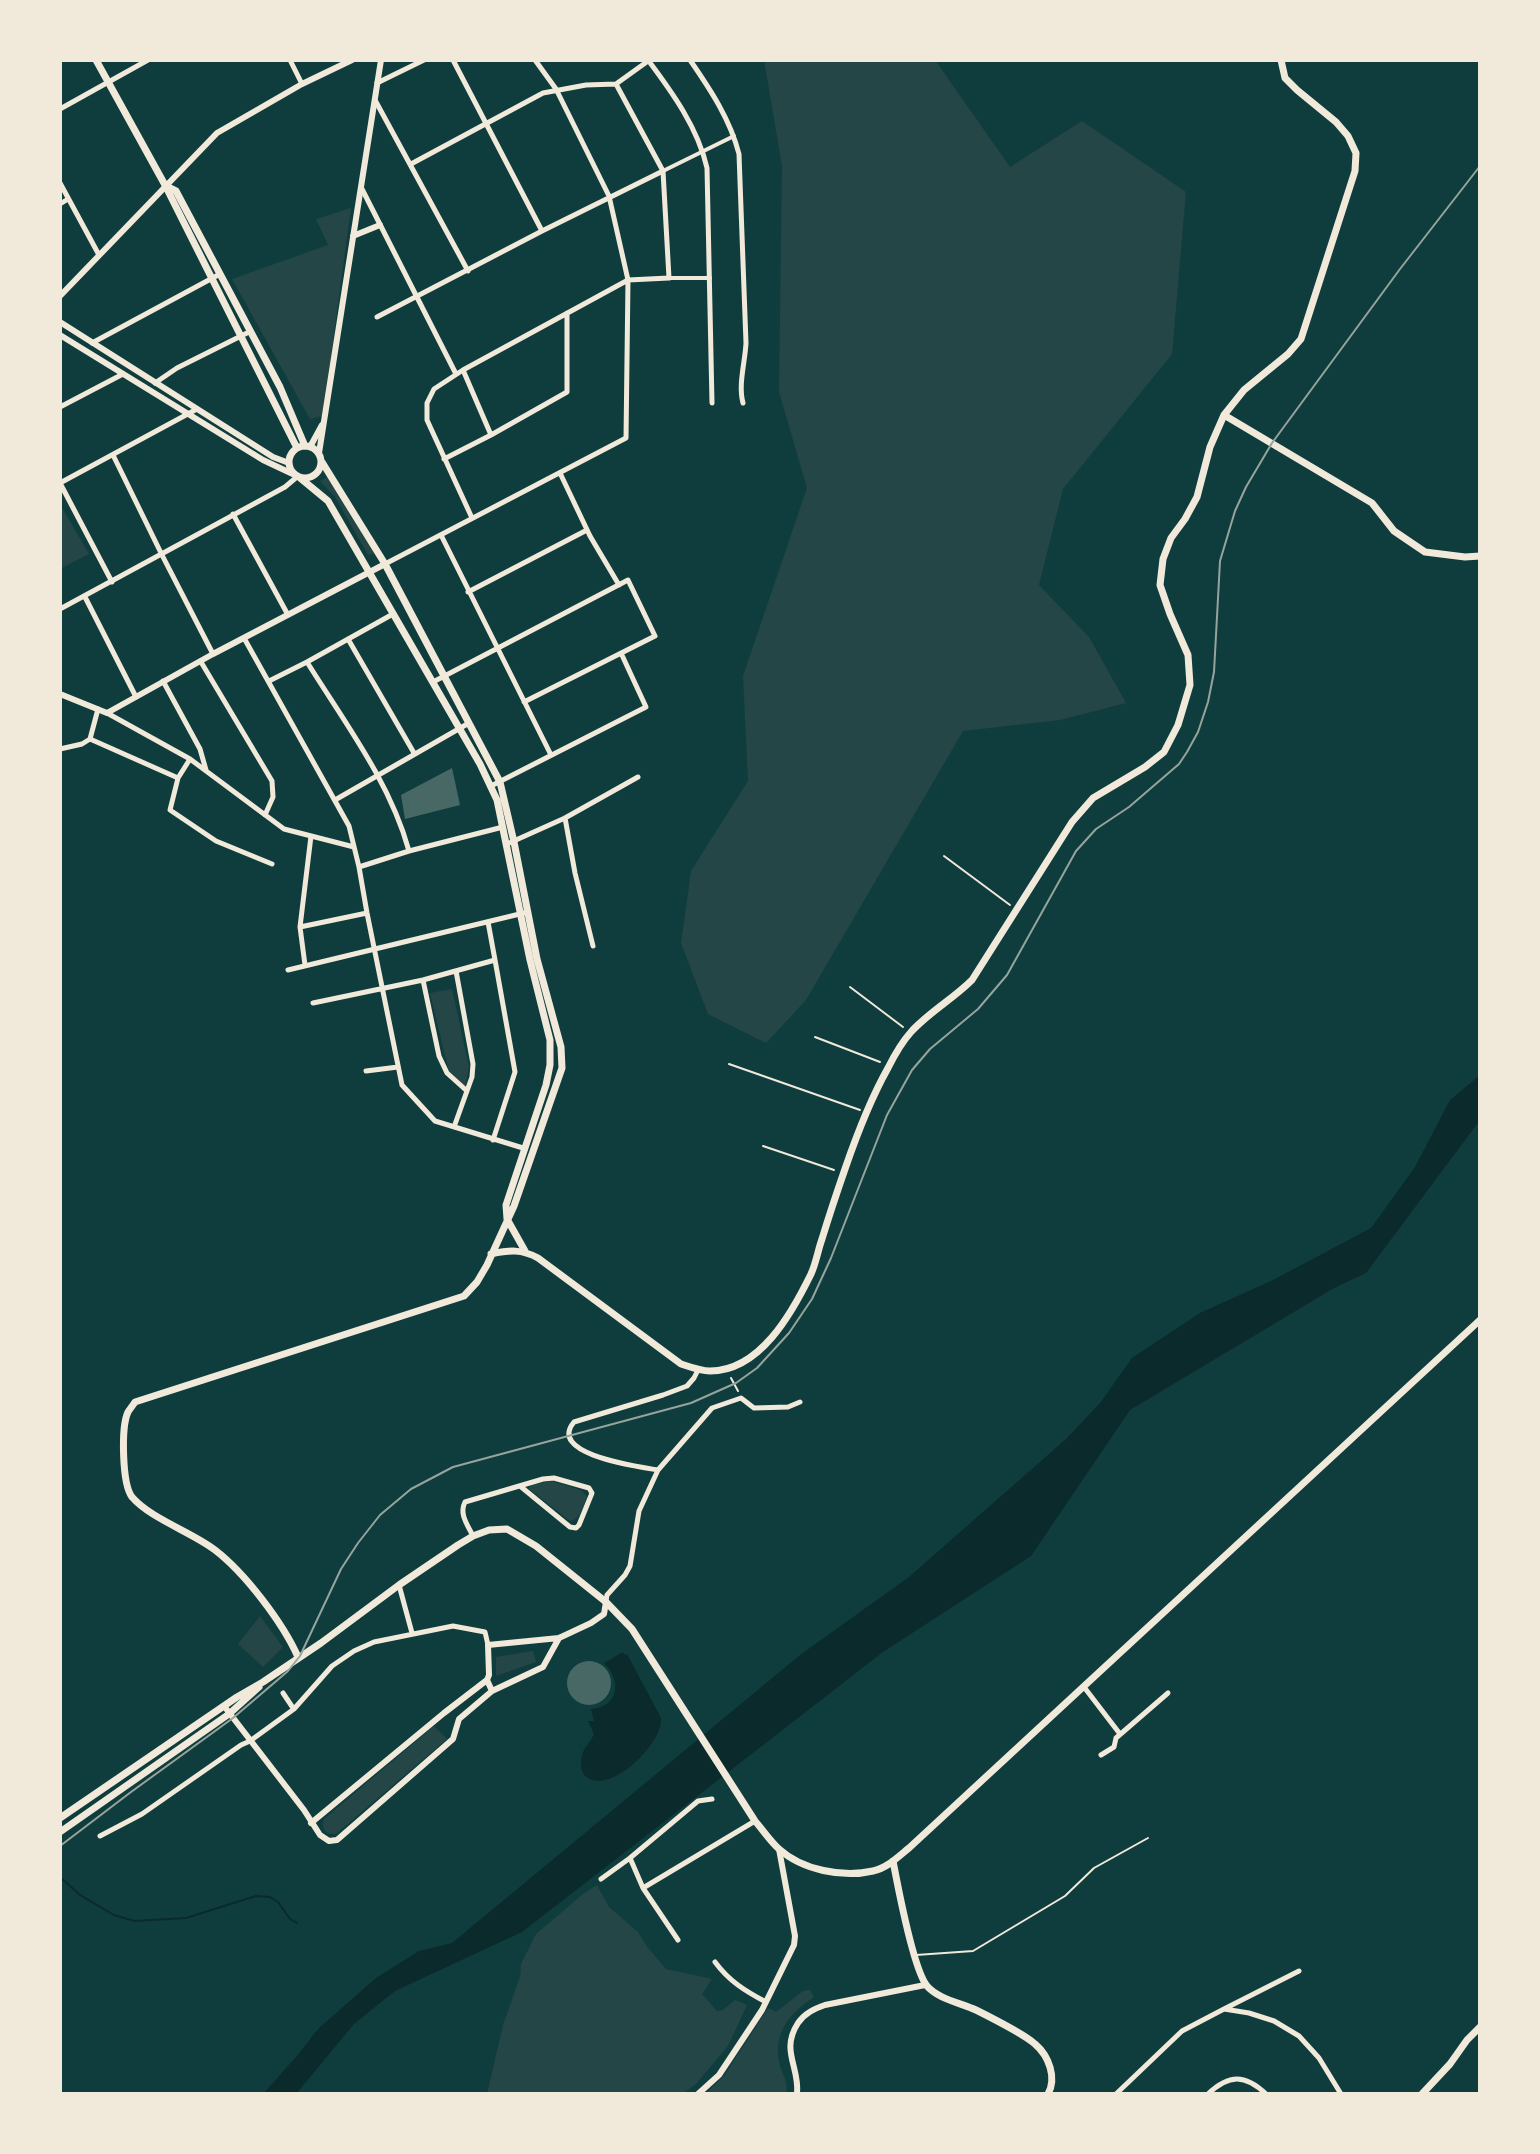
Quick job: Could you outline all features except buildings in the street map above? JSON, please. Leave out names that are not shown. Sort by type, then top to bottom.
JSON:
[{"type":"main road","points":[[96,60],[165,185],[176,191],[242,336],[304,447],[320,458],[385,564],[500,782],[525,913],[561,1047],[562,1068],[514,1206],[477,1282],[464,1296],[135,1402],[128,1411],[124,1474],[129,1494],[144,1507],[215,1550],[240,1573],[284,1631],[298,1657]]},
{"type":"main road","points":[[491,1254],[509,1250],[525,1251],[538,1258],[681,1364],[712,1371],[740,1364],[753,1355],[790,1312],[812,1271],[865,1112],[889,1066],[911,1033],[972,980],[1072,822],[1093,798],[1164,752],[1178,725],[1190,685],[1188,655],[1160,585],[1163,559],[1171,538],[1197,497],[1210,447],[1224,415],[1244,390],[1288,354],[1301,339],[1355,171],[1356,153],[1348,136],[1285,78],[1281,60]]},
{"type":"main road","points":[[216,277],[251,331],[280,387],[304,447]]},
{"type":"main road","points":[[1224,415],[1372,503],[1394,531],[1425,552],[1480,556]]},
{"type":"main road","points":[[304,447],[291,454],[290,468],[328,501],[491,786],[511,843]]},
{"type":"main road","points":[[298,476],[315,476],[321,467],[320,458]]},
{"type":"main road","points":[[525,913],[530,960],[550,1040],[546,1085],[506,1205],[507,1219],[525,1251]]},
{"type":"main road","points":[[60,1818],[321,1643],[399,1585],[473,1536],[489,1530],[507,1529],[536,1546],[606,1602],[632,1629],[755,1821],[779,1849],[804,1865],[834,1872],[873,1872],[893,1861],[1480,1320]]},
{"type":"main road","points":[[60,1832],[229,1714],[263,1682]]},
{"type":"main road","points":[[893,1861],[914,1955],[925,1985],[934,1993],[977,2011],[1035,2044],[1046,2057],[1052,2072],[1050,2091]]},
{"type":"main road","points":[[1422,2094],[1480,2027]]},
{"type":"street","points":[[60,109],[148,60]]},
{"type":"street","points":[[290,60],[302,84]]},
{"type":"street","points":[[60,296],[217,133],[302,84],[352,60]]},
{"type":"street","points":[[320,458],[381,60]]},
{"type":"street","points":[[377,83],[424,60]]},
{"type":"street","points":[[453,60],[542,231]]},
{"type":"street","points":[[107,713],[213,654],[626,438],[628,280],[609,196],[556,89],[535,60]]},
{"type":"street","points":[[411,164],[543,93],[586,85],[616,84],[648,60],[672,94],[703,152],[707,168],[712,403]]},
{"type":"street","points":[[690,60],[734,136],[739,154],[746,343],[745,367],[740,384],[743,403]]},
{"type":"street","points":[[616,84],[663,171],[669,278]]},
{"type":"street","points":[[375,100],[468,271]]},
{"type":"street","points":[[377,317],[609,196],[734,136]]},
{"type":"street","points":[[60,183],[99,255]]},
{"type":"street","points":[[361,186],[456,374]]},
{"type":"street","points":[[60,204],[68,199]]},
{"type":"street","points":[[353,236],[380,225]]},
{"type":"street","points":[[92,343],[216,277]]},
{"type":"street","points":[[472,518],[427,420],[427,403],[434,389],[628,280],[710,278]]},
{"type":"street","points":[[444,459],[567,392],[567,313]]},
{"type":"street","points":[[60,322],[273,457],[289,463]]},
{"type":"street","points":[[155,383],[177,368],[251,331]]},
{"type":"street","points":[[60,335],[263,460],[298,476],[285,487],[60,609]]},
{"type":"street","points":[[463,370],[491,435]]},
{"type":"street","points":[[60,407],[124,374]]},
{"type":"street","points":[[112,582],[60,483],[197,409]]},
{"type":"street","points":[[304,447],[324,422]]},
{"type":"street","points":[[113,455],[213,654]]},
{"type":"street","points":[[560,473],[587,530],[619,585]]},
{"type":"street","points":[[233,514],[288,615]]},
{"type":"street","points":[[468,592],[587,530]]},
{"type":"street","points":[[441,535],[551,755]]},
{"type":"street","points":[[433,682],[628,580],[655,636],[524,702]]},
{"type":"street","points":[[85,597],[136,697]]},
{"type":"street","points":[[269,681],[393,614]]},
{"type":"street","points":[[244,638],[349,826],[402,1085],[435,1121],[523,1148]]},
{"type":"street","points":[[348,639],[414,753]]},
{"type":"street","points":[[491,786],[646,707],[621,653]]},
{"type":"street","points":[[201,662],[272,781],[273,797],[265,815]]},
{"type":"street","points":[[307,662],[391,798],[409,851]]},
{"type":"street","points":[[163,681],[200,749],[206,771]]},
{"type":"street","points":[[60,694],[98,708],[190,759],[284,829],[354,847]]},
{"type":"street","points":[[60,749],[90,739],[98,708]]},
{"type":"street","points":[[335,800],[469,723]]},
{"type":"street","points":[[90,739],[178,778]]},
{"type":"street","points":[[190,759],[178,778],[170,810],[216,841],[272,864]]},
{"type":"street","points":[[511,843],[565,818],[638,777]]},
{"type":"street","points":[[565,818],[593,946]]},
{"type":"street","points":[[359,867],[503,827]]},
{"type":"street","points":[[305,965],[300,927],[311,836]]},
{"type":"street","points":[[300,927],[367,913]]},
{"type":"street","points":[[288,970],[525,913]]},
{"type":"street","points":[[488,922],[515,1072],[493,1140]]},
{"type":"street","points":[[313,1003],[423,980],[495,960]]},
{"type":"street","points":[[454,1127],[473,1064],[456,971]]},
{"type":"street","points":[[423,980],[439,1056],[447,1073],[467,1091]]},
{"type":"street","points":[[366,1071],[398,1067]]},
{"type":"street","points":[[658,1470],[613,1462],[590,1454],[573,1444],[568,1436],[569,1429],[574,1422],[687,1386],[698,1370]]},
{"type":"street","points":[[488,1645],[559,1638],[604,1614],[607,1595],[630,1566],[639,1511],[658,1470],[712,1408],[740,1396],[754,1408],[788,1407],[800,1402]]},
{"type":"street","points":[[473,1536],[463,1515],[465,1502],[543,1479],[554,1478],[589,1488],[592,1493],[576,1528],[570,1527],[520,1486]]},
{"type":"street","points":[[399,1585],[412,1633]]},
{"type":"street","points":[[100,1836],[142,1814],[294,1709],[332,1666],[354,1651],[374,1642],[453,1626],[485,1632],[488,1645],[487,1680],[311,1823]]},
{"type":"street","points":[[224,1706],[320,1835],[329,1841],[337,1840],[349,1833],[453,1739],[459,1719],[492,1691],[543,1667],[559,1638]]},
{"type":"street","points":[[487,1680],[492,1691]]},
{"type":"street","points":[[1083,1686],[1120,1734]]},
{"type":"street","points":[[283,1693],[294,1709]]},
{"type":"street","points":[[1101,1755],[1114,1747],[1120,1734],[1168,1693]]},
{"type":"street","points":[[444,1713],[457,1724]]},
{"type":"street","points":[[601,1879],[698,1801],[712,1799]]},
{"type":"street","points":[[643,1888],[755,1821]]},
{"type":"street","points":[[698,2094],[719,2075],[766,2002],[794,1945],[779,1849]]},
{"type":"street","points":[[630,1858],[643,1888],[678,1940]]},
{"type":"street","points":[[715,1962],[726,1977],[766,2002]]},
{"type":"street","points":[[1116,2094],[1182,2031],[1299,1971]]},
{"type":"street","points":[[797,2094],[798,2083],[790,2048],[792,2035],[801,2018],[825,2005],[925,1985]]},
{"type":"street","points":[[1224,2009],[1274,2021],[1299,2036],[1319,2058],[1341,2094]]},
{"type":"street","points":[[1208,2094],[1229,2079],[1249,2080],[1266,2094]]},
{"type":"street","points":[[1050,2091],[1059,2094]]},
{"type":"lane","points":[[914,1955],[973,1951],[1065,1896],[1094,1868],[1148,1838]]},
{"type":"path","points":[[944,856],[1018,910]]},
{"type":"path","points":[[850,987],[911,1033]]},
{"type":"path","points":[[815,1037],[889,1066]]},
{"type":"path","points":[[729,1064],[865,1112]]},
{"type":"path","points":[[763,1146],[843,1173]]},
{"type":"path","points":[[731,1378],[740,1396]]},
{"type":"shaded area","points":[[764,60],[935,60],[1010,167],[1082,121],[1186,192],[1172,354],[1063,489],[1039,585],[1089,637],[1126,703],[1060,720],[963,731],[806,1000],[766,1043],[708,1014],[681,943],[691,871],[748,781],[743,676],[807,488],[779,392],[782,166]]},
{"type":"shaded area","points":[[351,208],[323,416],[310,419],[232,279],[328,245],[316,219]]},
{"type":"shaded area","points":[[329,476],[374,553],[368,555],[335,497],[320,481]]},
{"type":"shaded area","points":[[60,504],[89,554],[60,569]]},
{"type":"shaded area","points":[[452,989],[469,1067],[465,1086],[449,1072],[430,993]]},
{"type":"shaded area","points":[[1480,1075],[1480,1120],[1366,1273],[1334,1288],[1130,1410],[1031,1556],[883,1652],[522,1932],[395,1991],[354,2024],[296,2094],[263,2094],[318,2029],[376,1978],[419,1951],[452,1943],[800,1655],[909,1577],[1066,1439],[1100,1403],[1132,1358],[1200,1313],[1273,1280],[1371,1228],[1415,1167],[1450,1100]]},
{"type":"shaded area","points":[[551,1481],[581,1490],[587,1497],[574,1520],[570,1521],[529,1489],[531,1485]]},
{"type":"shaded area","points":[[260,1616],[283,1647],[263,1667],[238,1644]]},
{"type":"shaded area","points":[[533,1651],[536,1662],[496,1676],[496,1657]]},
{"type":"shaded area","points":[[623,1652],[627,1654],[661,1718],[654,1740],[635,1763],[623,1772],[598,1781],[588,1778],[581,1768],[583,1752],[594,1734],[588,1721],[594,1721],[591,1709],[607,1704],[615,1692],[614,1678],[604,1663]]},
{"type":"shaded area","points":[[434,1726],[447,1739],[336,1834],[325,1831],[324,1819]]},
{"type":"shaded area","points":[[597,1885],[609,1907],[638,1932],[666,1969],[712,1979],[702,1994],[717,2011],[735,2000],[747,2005],[728,2046],[696,2084],[682,2094],[487,2094],[521,1964],[536,1934]]},
{"type":"shaded area","points":[[810,1990],[814,1997],[789,2019],[780,2036],[778,2057],[786,2094],[705,2094],[724,2076],[768,2008],[776,2012],[803,1991]]},
{"type":"waterway","points":[[60,1877],[80,1895],[114,1915],[134,1921],[186,1918],[256,1896],[270,1897],[278,1902],[290,1919],[297,1923]]},
{"type":"railway","points":[[60,1846],[233,1718],[288,1671],[300,1656],[341,1569],[358,1543],[380,1515],[411,1489],[453,1467],[691,1403],[736,1383],[757,1368],[789,1333],[812,1299],[887,1115],[912,1070],[930,1049],[978,1009],[1007,975],[1076,851],[1096,829],[1129,807],[1179,764],[1187,752],[1208,702],[1214,672],[1220,561],[1235,511],[1246,487],[1272,443],[1480,166]]}]
